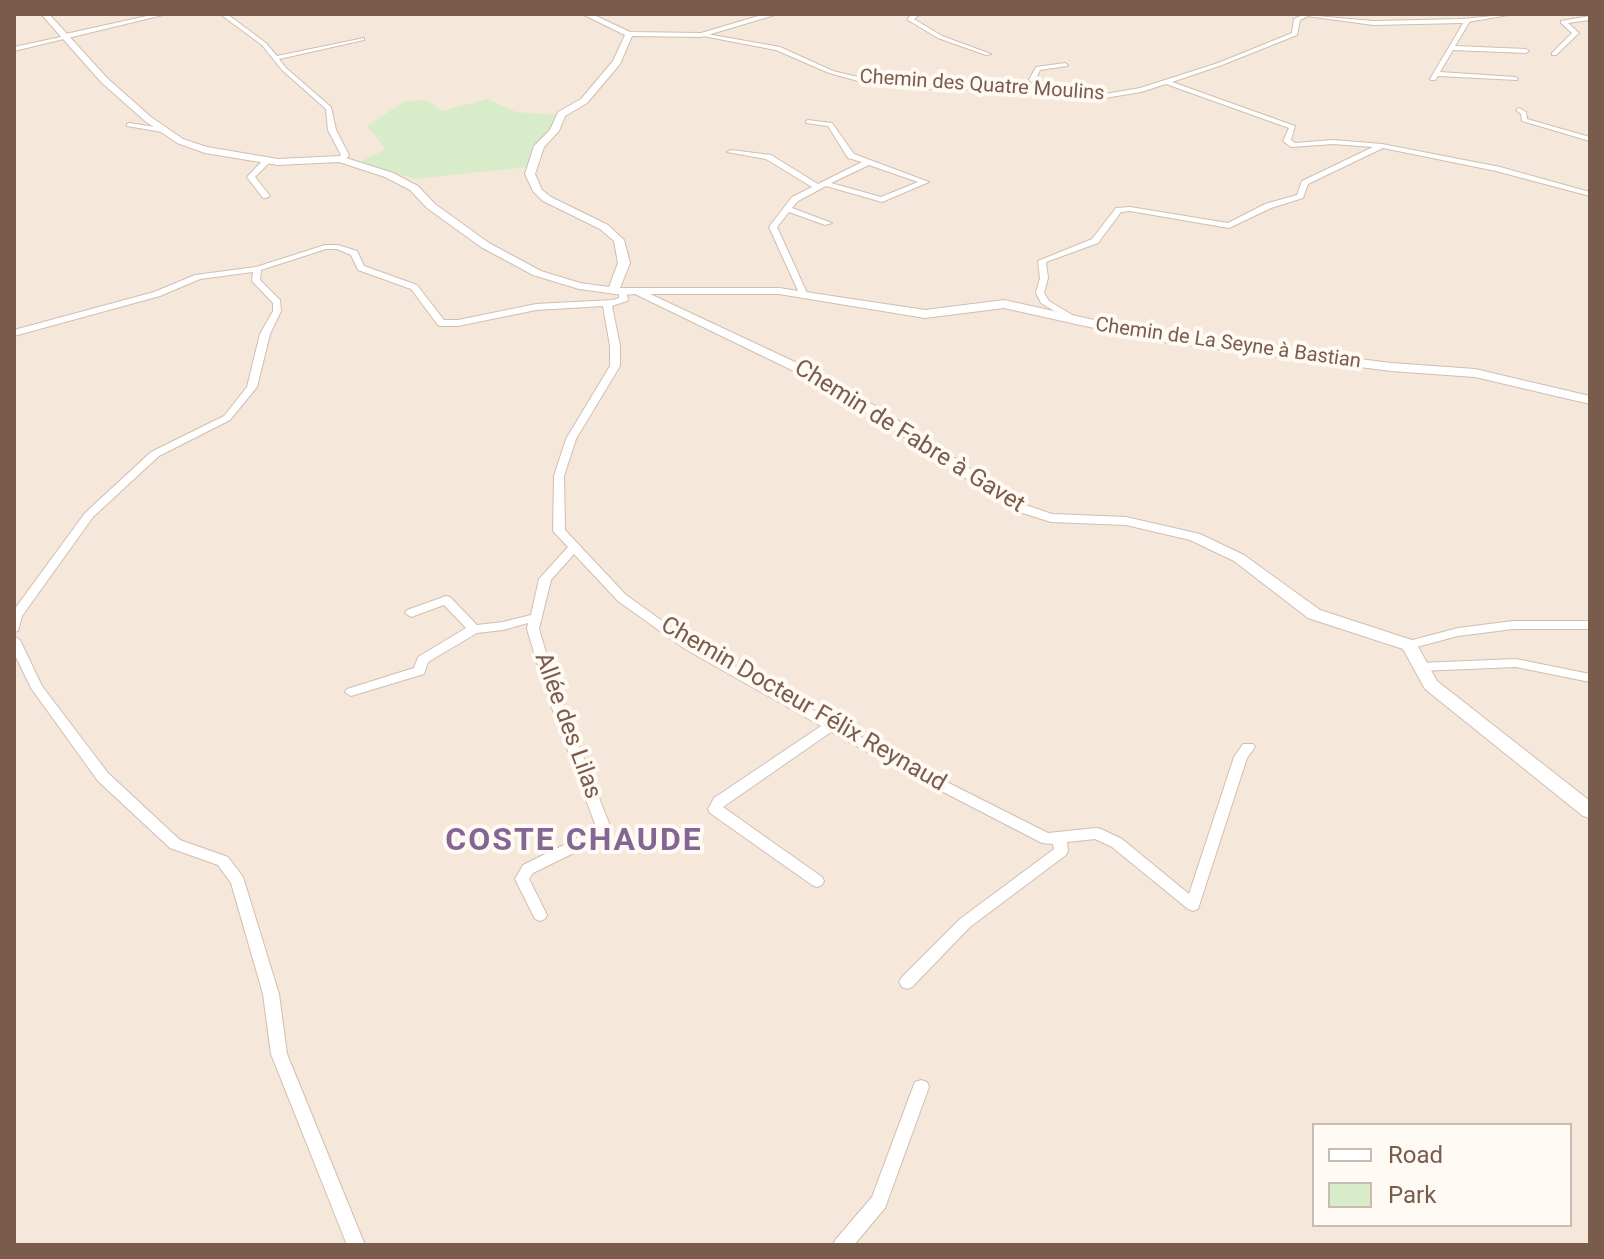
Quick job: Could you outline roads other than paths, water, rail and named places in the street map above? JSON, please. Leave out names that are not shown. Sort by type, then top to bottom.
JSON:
[{"type":"street","name":"Chemin de La Seyne à Bastian","points":[[45,14],[64,37],[162,130],[205,150],[268,160],[340,159],[406,183],[431,206],[502,255],[545,276],[590,288],[649,293],[803,293],[909,313],[953,312],[1004,304],[1078,322],[1176,340],[1404,368],[1453,370],[1590,400]]},
{"type":"street","points":[[14,49],[164,14]]},
{"type":"street","points":[[223,14],[264,44],[329,108],[332,130],[345,155],[340,159]]},
{"type":"street","points":[[14,333],[145,298],[198,277],[257,269],[325,247],[338,247],[354,253],[361,268],[414,287],[441,323],[458,323],[536,307],[607,304],[624,299],[620,291],[624,263],[619,240],[611,231],[547,199],[538,191],[530,174],[539,146],[554,131],[561,114],[584,101],[593,91],[617,62],[629,34],[586,14]]},
{"type":"street","points":[[701,35],[774,14]]},
{"type":"street","points":[[917,14],[910,19],[940,37],[988,54]]},
{"type":"street","points":[[1301,15],[1373,23],[1467,21],[1510,14]]},
{"type":"street","name":"Chemin des Quatre Moulins","points":[[629,34],[701,35],[778,48],[831,72],[862,80],[933,87],[1046,88],[1099,97],[1131,93],[1220,64],[1295,34],[1297,19],[1301,15]]},
{"type":"street","points":[[1554,54],[1576,33],[1563,22],[1590,18]]},
{"type":"street","points":[[1467,21],[1435,77],[1515,79]]},
{"type":"street","points":[[275,58],[362,39]]},
{"type":"street","points":[[1453,48],[1526,51]]},
{"type":"street","points":[[1046,88],[1032,80],[1038,68],[1065,65]]},
{"type":"street","points":[[1164,81],[1293,127],[1287,141],[1294,145],[1333,142],[1382,146],[1497,169],[1590,194]]},
{"type":"street","points":[[1519,110],[1524,113],[1524,120],[1552,131],[1590,139]]},
{"type":"street","points":[[148,119],[129,125],[162,130]]},
{"type":"street","points":[[731,152],[768,157],[821,186],[882,200],[925,182],[851,156],[830,124],[808,122]]},
{"type":"street","points":[[1078,322],[1045,303],[1040,293],[1044,278],[1042,261],[1095,241],[1119,210],[1130,209],[1229,226],[1268,206],[1300,196],[1305,183],[1382,146]]},
{"type":"street","points":[[266,196],[251,177],[268,160]]},
{"type":"street","points":[[803,293],[773,227],[795,199],[868,162]]},
{"type":"street","points":[[787,209],[828,223]]},
{"type":"street","points":[[590,288],[624,263]]},
{"type":"street","points":[[14,628],[16,616],[89,515],[155,454],[227,418],[252,387],[265,334],[277,311],[277,302],[256,281],[257,269]]},
{"type":"street","name":"Chemin de Fabre à Gavet","points":[[649,293],[829,384],[1018,507],[1051,518],[1126,521],[1195,537],[1239,558],[1314,614],[1409,645]]},
{"type":"street","name":"Chemin Docteur Félix Reynaud","points":[[607,304],[615,346],[615,366],[571,439],[559,476],[559,531],[622,598],[689,646],[1047,839],[1096,833],[1117,843],[1193,905],[1241,757],[1248,747]]},
{"type":"street","name":"Allée des Lilas","points":[[540,915],[522,879],[528,869],[581,843],[603,826],[551,689],[533,629],[545,579],[574,547]]},
{"type":"street","points":[[411,613],[446,600],[474,629]]},
{"type":"street","points":[[351,692],[420,671],[422,660],[474,629],[503,626],[536,617]]},
{"type":"street","points":[[1590,625],[1513,625],[1458,632],[1409,645],[1431,685],[1590,811]]},
{"type":"street","points":[[14,640],[37,688],[103,777],[175,844],[223,861],[238,881],[271,994],[279,1054],[356,1245]]},
{"type":"street","points":[[1419,667],[1516,663],[1590,678]]},
{"type":"street","points":[[817,881],[715,809],[719,802],[831,725]]},
{"type":"street","points":[[907,982],[965,923],[1061,851],[1059,838]]},
{"type":"street","points":[[842,1245],[879,1202],[921,1087]]},
{"type":"district","name":"COSTE CHAUDE","points":[[574,842]]}]
